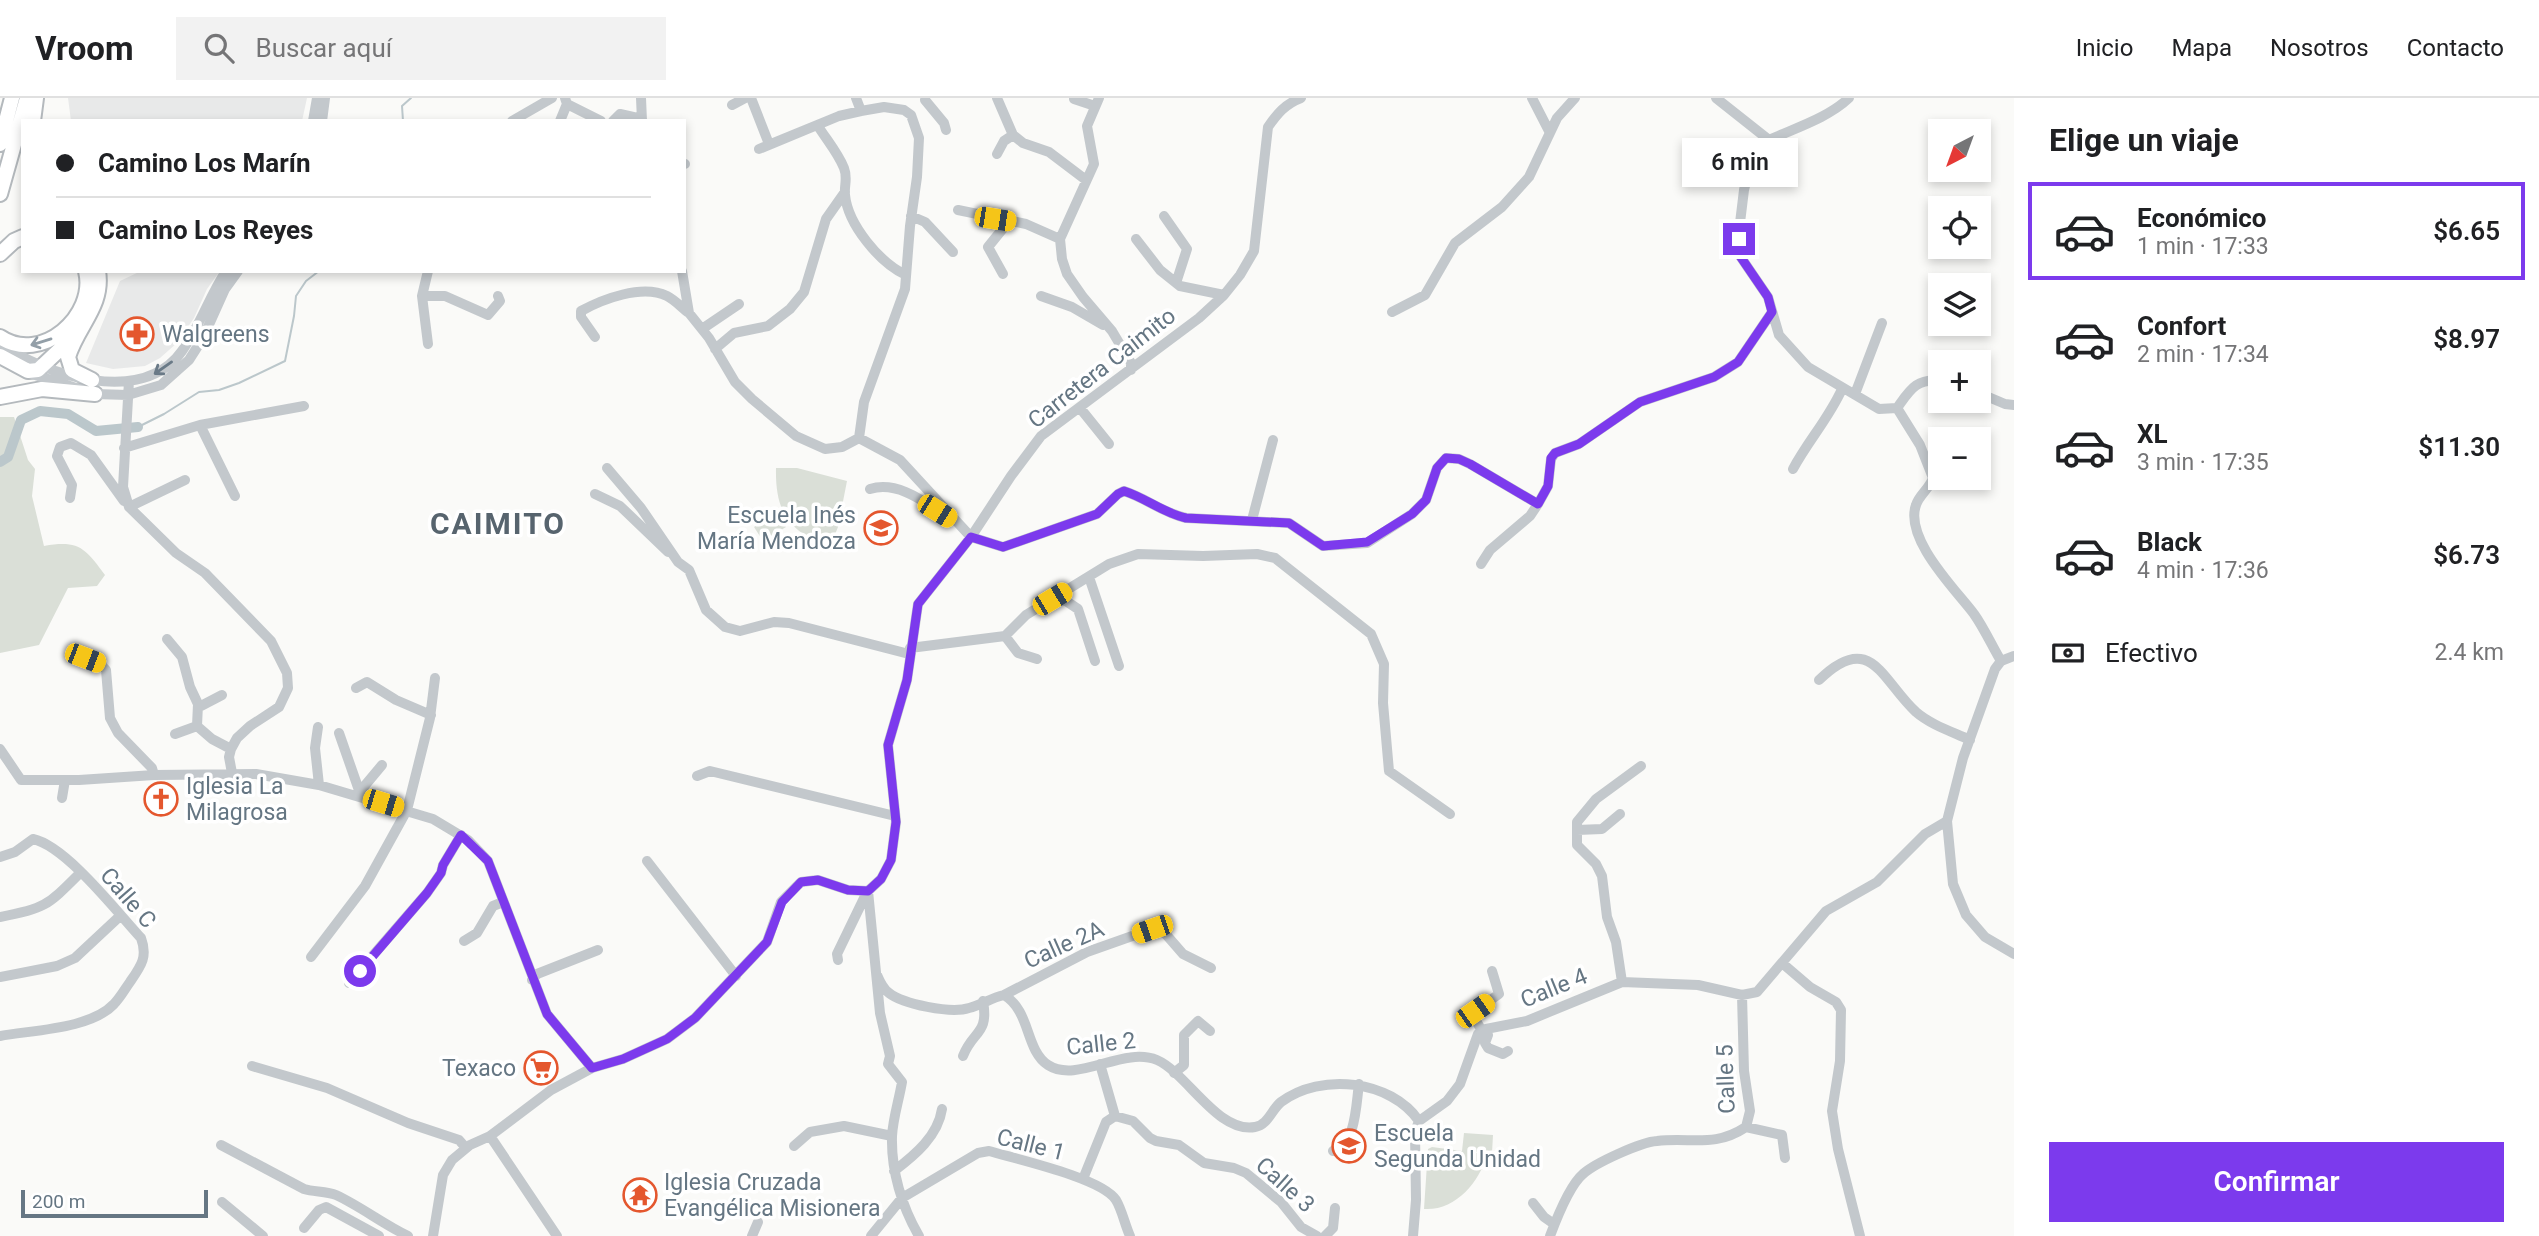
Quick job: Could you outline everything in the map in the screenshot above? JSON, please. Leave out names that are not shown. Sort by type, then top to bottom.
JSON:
[{"type":"highway","points":[[0,144],[12,98]]},
{"type":"highway","points":[[21,119],[27,98]]},
{"type":"highway","points":[[33,119],[36,98]]},
{"type":"highway","points":[[0,194],[21,119]]},
{"type":"highway","points":[[0,254],[21,238]]},
{"type":"highway","points":[[0,337],[19,346],[42,344],[55,337],[84,303],[88,285],[86,273]]},
{"type":"highway","points":[[94,387],[69,364],[68,357],[79,330],[96,302],[97,273]]},
{"type":"highway","points":[[0,358],[33,372],[44,367],[79,330]]},
{"type":"highway","points":[[0,397],[42,389],[94,387]]},
{"type":"street","points":[[313,119],[317,98]]},
{"type":"street","points":[[321,119],[325,98]]},
{"type":"street","points":[[515,119],[552,98]]},
{"type":"street","points":[[641,98],[642,119]]},
{"type":"street","points":[[732,105],[745,98]]},
{"type":"street","points":[[751,98],[764,146],[839,116],[884,107],[904,110],[911,115],[919,138],[905,289],[864,402],[859,438]]},
{"type":"street","points":[[856,98],[861,111]]},
{"type":"street","points":[[997,98],[1013,135],[1023,143],[1049,152],[1086,180]]},
{"type":"street","name":"Carretera Caimito","points":[[838,960],[837,954],[868,891],[881,879],[891,860],[895,816],[888,745],[907,680],[918,604],[971,537],[1041,436],[1199,318],[1224,295],[1240,275],[1254,251],[1268,127],[1278,112],[1301,98]]},
{"type":"street","points":[[1532,98],[1550,132]]},
{"type":"street","points":[[1392,312],[1424,295],[1455,243],[1502,207],[1529,177],[1557,118],[1575,98]]},
{"type":"street","points":[[1716,98],[1769,140]]},
{"type":"street","points":[[1849,98],[1843,104],[1769,140],[1748,173],[1739,231],[1740,256],[1768,297],[1779,335],[1808,367],[1879,409],[1897,408],[1912,388],[1928,379]]},
{"type":"street","points":[[911,115],[926,99],[944,123],[946,130]]},
{"type":"street","points":[[1074,99],[1097,102],[1087,126],[1094,164],[1060,239],[1062,259],[1068,274],[1112,331],[1131,363],[1131,370]]},
{"type":"street","points":[[561,119],[566,101],[595,119]]},
{"type":"street","points":[[615,119],[620,114],[638,119]]},
{"type":"street","points":[[818,126],[844,169],[849,208],[864,240],[906,275]]},
{"type":"street","points":[[997,154],[1004,141],[1013,135]]},
{"type":"street","points":[[715,349],[734,333],[768,326],[790,309],[804,292],[826,219],[845,192]]},
{"type":"street","points":[[958,210],[1026,224],[1060,239]]},
{"type":"street","points":[[911,216],[925,222],[953,253]]},
{"type":"street","points":[[1164,216],[1187,249],[1176,282]]},
{"type":"street","points":[[1003,274],[988,247],[1009,221]]},
{"type":"street","points":[[1136,239],[1169,279],[1180,286],[1224,295]]},
{"type":"street","points":[[0,344],[24,358],[94,387],[146,379],[165,369],[181,354],[225,273]]},
{"type":"street","points":[[0,358],[13,369],[128,395],[161,385],[189,360],[236,273]]},
{"type":"street","points":[[428,273],[422,296],[428,344]]},
{"type":"street","points":[[682,273],[690,313]]},
{"type":"street","points":[[595,337],[581,317],[581,311],[603,299],[621,294],[657,293],[667,296],[690,313],[735,382],[796,436],[825,449],[842,447],[859,438]]},
{"type":"street","points":[[422,296],[445,296],[476,312],[488,315],[500,301],[498,296]]},
{"type":"street","points":[[1041,296],[1072,307],[1112,331]]},
{"type":"street","points":[[702,329],[739,304]]},
{"type":"street","points":[[1481,564],[1490,550],[1530,516],[1538,504],[1548,486],[1551,458],[1555,453],[1579,444],[1640,402],[1714,377],[1738,362],[1772,312]]},
{"type":"street","points":[[1855,394],[1882,323]]},
{"type":"street","points":[[129,381],[122,486],[129,507]]},
{"type":"street","points":[[1793,469],[1827,418],[1842,389]]},
{"type":"street","points":[[1991,398],[2014,405]]},
{"type":"street","points":[[125,444],[200,425],[304,405]]},
{"type":"street","points":[[1080,408],[1109,444]]},
{"type":"street","points":[[1897,408],[1920,445],[1933,478],[1916,505],[1915,521],[1919,536],[1938,573],[1975,615],[2001,661]]},
{"type":"street","points":[[200,425],[235,496]]},
{"type":"street","points":[[859,438],[900,460],[971,537],[1003,547],[1097,514],[1124,491],[1173,515],[1186,518],[1289,523],[1323,546],[1367,542],[1412,514],[1426,500],[1437,468],[1446,458],[1459,459],[1470,464],[1538,504]]},
{"type":"street","points":[[1252,520],[1273,440]]},
{"type":"street","points":[[70,498],[72,485],[57,456],[60,447],[71,443],[91,455],[129,507],[176,553],[205,573],[271,641],[287,673],[288,688],[279,707],[237,738],[229,757],[232,773]]},
{"type":"street","points":[[607,468],[641,508],[678,562]]},
{"type":"street","points":[[129,507],[185,480]]},
{"type":"street","points":[[870,489],[890,486],[915,497],[960,524]]},
{"type":"street","points":[[595,494],[620,506],[689,570],[706,610],[725,627],[740,631],[774,622],[789,623],[910,651],[1005,636],[1026,615],[1109,564],[1139,554],[1257,554],[1275,558],[1371,634],[1384,664],[1383,702],[1389,771],[1450,814]]},
{"type":"street","points":[[1089,577],[1119,666]]},
{"type":"street","points":[[1052,599],[1066,601],[1078,609],[1094,661]]},
{"type":"street","points":[[1005,636],[1018,653],[1037,659]]},
{"type":"street","points":[[167,639],[182,657],[190,687],[200,707],[197,726]]},
{"type":"street","points":[[2014,656],[2001,661],[1995,669],[1970,740],[1947,821],[1953,884],[1966,915],[1985,937],[2014,954]]},
{"type":"street","points":[[85,658],[99,663],[106,670],[110,718],[118,733],[152,768],[154,775]]},
{"type":"street","points":[[1819,680],[1839,663],[1857,659],[1870,661],[1917,713],[1970,740]]},
{"type":"street","points":[[312,957],[365,887],[407,810],[431,715],[435,678]]},
{"type":"street","points":[[356,688],[367,682],[396,700],[431,715]]},
{"type":"street","points":[[200,707],[222,695]]},
{"type":"street","points":[[197,726],[231,749]]},
{"type":"street","points":[[175,734],[197,726]]},
{"type":"street","points":[[318,727],[315,748],[318,785]]},
{"type":"street","points":[[339,733],[361,796]]},
{"type":"street","points":[[0,749],[21,780],[232,773],[318,785],[433,819],[461,835],[488,861],[547,1014],[592,1068]]},
{"type":"street","points":[[361,796],[362,789],[382,765]]},
{"type":"street","points":[[1622,982],[1616,942],[1607,917],[1602,876],[1596,864],[1577,845],[1577,822],[1596,799],[1641,766]]},
{"type":"street","points":[[697,776],[710,771],[895,816]]},
{"type":"street","points":[[62,798],[65,780]]},
{"type":"street","points":[[1577,830],[1602,829],[1620,814]]},
{"type":"street","points":[[1742,995],[1757,992],[1826,911],[1877,882],[1925,834],[1947,821]]},
{"type":"street","points":[[349,983],[427,893],[461,835]]},
{"type":"street","name":"Calle C","points":[[0,857],[15,852],[33,839],[62,854],[141,938],[145,949],[144,963],[114,1005],[87,1022],[0,1036]]},
{"type":"street","points":[[647,861],[736,976]]},
{"type":"street","points":[[0,917],[35,911],[52,901],[80,873]]},
{"type":"street","points":[[433,1236],[443,1175],[452,1160],[466,1148],[490,1136],[551,1090],[592,1068],[623,1059],[667,1039],[695,1018],[767,942],[782,902],[801,882],[818,880],[848,890],[868,891],[880,1013],[890,1056],[888,1064],[902,1082],[892,1136],[894,1171],[906,1215],[919,1236]]},
{"type":"street","points":[[464,942],[477,933],[493,906],[503,902]]},
{"type":"street","points":[[0,977],[57,966],[75,958],[120,916]]},
{"type":"street","name":"Calle 2A","points":[[1004,995],[1087,952],[1152,929],[1163,931],[1183,954],[1211,968]]},
{"type":"street","points":[[533,980],[539,980],[598,954]]},
{"type":"street","points":[[1782,963],[1810,987],[1836,1002],[1841,1010],[1840,1061],[1832,1111],[1860,1236]]},
{"type":"street","points":[[1492,971],[1499,994],[1475,1011],[1475,1019],[1484,1030],[1488,1048],[1503,1054],[1508,1051]]},
{"type":"street","points":[[877,975],[883,987],[898,999],[932,1008],[969,1008],[1004,995]]},
{"type":"street","name":"Calle 4","points":[[1484,1030],[1527,1021],[1622,982],[1698,985],[1742,995]]},
{"type":"street","name":"Calle 2","points":[[1004,995],[1013,1000],[1021,1012],[1036,1051],[1048,1066],[1070,1071],[1125,1058],[1159,1060],[1224,1119],[1242,1127],[1255,1127],[1281,1103],[1306,1089],[1330,1083],[1359,1084],[1409,1107],[1419,1121]]},
{"type":"street","name":"Calle 5","points":[[1550,1236],[1554,1224],[1583,1174],[1635,1146],[1657,1141],[1713,1141],[1734,1135],[1746,1126],[1750,1111],[1744,1071],[1742,995]]},
{"type":"street","points":[[963,1056],[967,1045],[983,1028],[984,1001]]},
{"type":"street","points":[[1174,1073],[1184,1065],[1184,1035],[1198,1021],[1210,1031]]},
{"type":"street","points":[[1413,1236],[1416,1199],[1415,1132],[1419,1121],[1447,1101],[1460,1084],[1478,1034],[1484,1030]]},
{"type":"street","points":[[1083,1179],[1107,1122],[1115,1116],[1100,1064]]},
{"type":"street","points":[[252,1066],[327,1088],[408,1123],[459,1140],[466,1148]]},
{"type":"street","points":[[1333,1151],[1339,1150],[1349,1139],[1359,1084]]},
{"type":"street","points":[[894,1171],[918,1152],[936,1127],[942,1109]]},
{"type":"street","name":"Calle 3","points":[[1115,1116],[1133,1121],[1156,1141],[1179,1145],[1204,1163],[1246,1172],[1282,1202],[1301,1227],[1317,1236]]},
{"type":"street","points":[[794,1146],[810,1132],[844,1126],[892,1136]]},
{"type":"street","points":[[1746,1126],[1782,1135],[1785,1158]]},
{"type":"street","points":[[490,1136],[557,1236]]},
{"type":"street","points":[[221,1145],[303,1189],[333,1194],[380,1223],[408,1236]]},
{"type":"street","name":"Calle 1","points":[[902,1198],[989,1151],[1083,1179],[1106,1189],[1116,1200],[1130,1236]]},
{"type":"street","points":[[871,1236],[902,1198]]},
{"type":"street","points":[[222,1202],[262,1236]]},
{"type":"street","points":[[1533,1203],[1544,1217],[1554,1224]]},
{"type":"street","points":[[304,1228],[319,1210],[326,1207],[379,1236]]},
{"type":"street","points":[[1325,1236],[1333,1228],[1335,1208]]},
{"type":"street","points":[[752,1236],[758,1222]]},
{"type":"shaded area","points":[[68,98],[307,98],[302,119],[71,119]]},
{"type":"shaded area","points":[[137,273],[219,273],[177,343],[160,358],[145,366],[113,369],[86,363],[120,281]]},
{"type":"shaded area","points":[[0,417],[14,417],[28,460],[35,469],[32,496],[44,546],[65,544],[80,548],[105,575],[97,586],[68,588],[39,645],[0,653]]},
{"type":"shaded area","points":[[776,468],[797,468],[847,481],[838,527],[830,547],[804,535],[787,518],[778,497]]},
{"type":"shaded area","points":[[776,512],[786,527],[763,541],[754,527]]},
{"type":"shaded area","points":[[1464,1133],[1493,1135],[1492,1153],[1467,1151],[1487,1155],[1472,1185],[1446,1205],[1424,1209],[1428,1149],[1432,1147],[1462,1151]]},
{"type":"waterway","points":[[403,119],[402,106],[411,98]]},
{"type":"waterway","points":[[138,427],[199,392],[219,390],[239,383],[285,361],[296,296],[306,281],[316,273]]},
{"type":"waterway","points":[[0,462],[8,457],[21,420],[40,411],[68,414],[96,431],[138,427]]},
{"type":"place","name":"Walgreens","points":[[137,334]]},
{"type":"place","name":"Escuela Inés María Mendoza","points":[[881,528]]},
{"type":"place","name":"Iglesia La Milagrosa","points":[[161,799]]},
{"type":"place","name":"Texaco","points":[[541,1068]]},
{"type":"place","name":"Escuela Segunda Unidad","points":[[1349,1146]]},
{"type":"place","name":"Iglesia Cruzada Evangélica Misionera","points":[[640,1195]]},
{"type":"district","name":"CAIMITO","points":[[498,523]]},
{"type":"route","points":[[360,971],[427,893],[461,835],[488,861],[547,1014],[592,1068],[623,1059],[667,1039],[695,1018],[767,942],[782,902],[801,882],[818,880],[848,890],[868,891],[881,879],[891,860],[896,822],[888,745],[907,680],[918,604],[971,537],[1003,547],[1097,514],[1124,491],[1159,509],[1186,518],[1289,523],[1323,546],[1367,542],[1378,538],[1412,514],[1426,500],[1437,468],[1446,458],[1459,459],[1470,464],[1538,504],[1548,486],[1551,458],[1555,453],[1579,444],[1640,402],[1714,377],[1738,362],[1772,312],[1768,297],[1740,256],[1739,239]]}]
